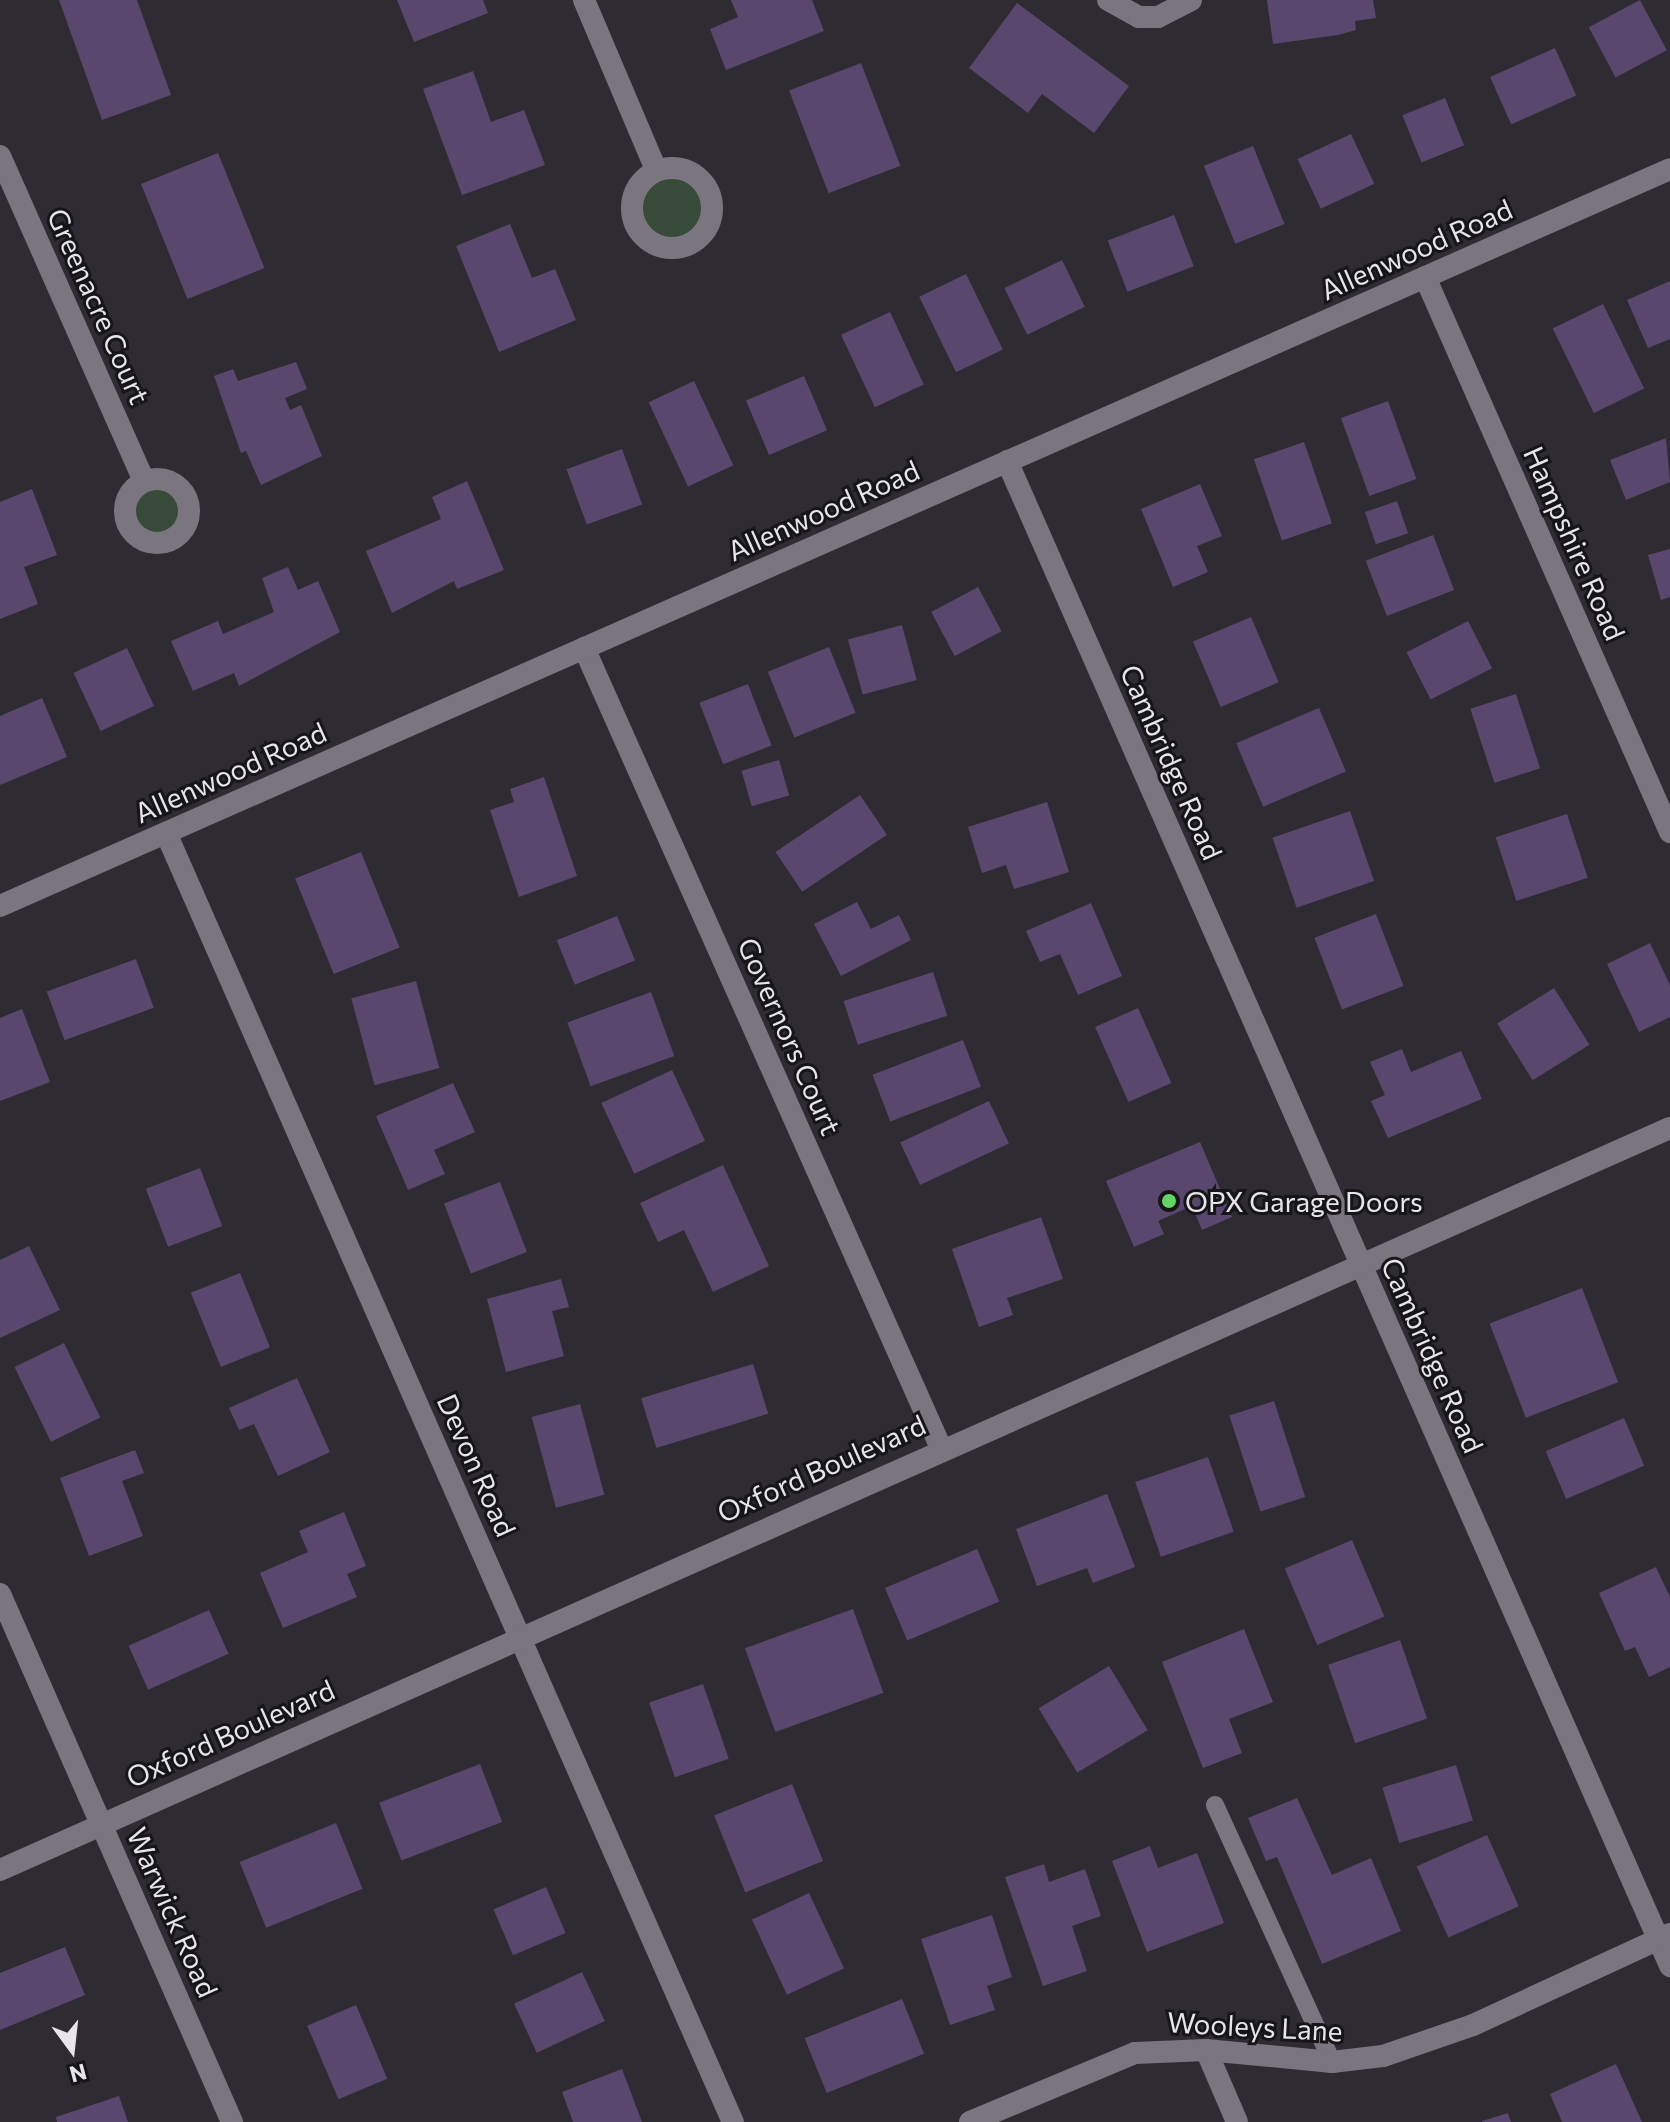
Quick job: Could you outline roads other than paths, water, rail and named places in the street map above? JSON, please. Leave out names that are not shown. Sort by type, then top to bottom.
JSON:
[{"type":"street","points":[[584,0],[656,170]]},
{"type":"street","points":[[1108,0],[1139,17],[1158,17],[1191,0]]},
{"type":"street","name":"Greenacre Court","points":[[0,156],[144,481]]},
{"type":"street","name":"Allenwood Road","points":[[0,906],[1670,169]]},
{"type":"street","name":"Hampshire Road","points":[[1425,277],[1670,832]]},
{"type":"street","name":"Cambridge Road","points":[[1007,461],[1360,1264],[1664,1937],[1670,1966]]},
{"type":"street","name":"Governors Court","points":[[584,648],[941,1448]]},
{"type":"street","name":"Devon Road","points":[[166,833],[733,2122]]},
{"type":"street","name":"Oxford Boulevard","points":[[0,1870],[519,1635],[1670,1128]]},
{"type":"street","name":"Warwick Road","points":[[0,1594],[232,2122]]},
{"type":"street","name":"Wooleys Lane","points":[[970,2122],[1122,2055],[1206,2050],[1332,2062],[1428,2043],[1664,1937]]},
{"type":"street","points":[[1206,2050],[1237,2122]]},
{"type":"lane","points":[[1215,1805],[1332,2062]]},
{"type":"place","name":"OPX Garage Doors","points":[[1169,1201]]}]
